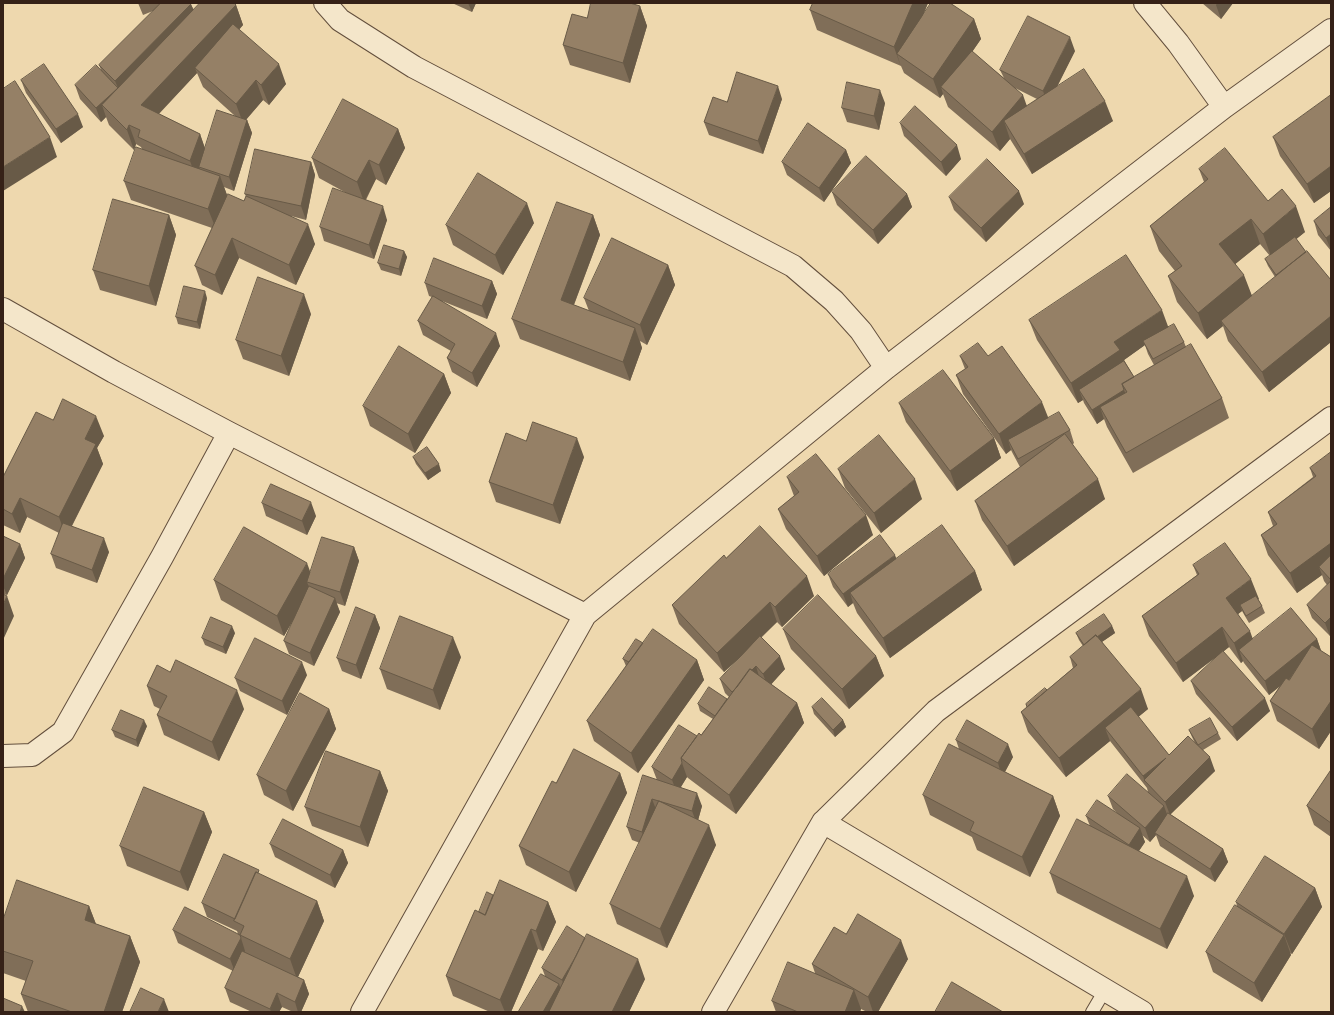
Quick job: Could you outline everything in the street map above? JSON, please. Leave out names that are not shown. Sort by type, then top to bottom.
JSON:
[{"type":"street","points":[[325,3],[340,20],[414,67],[793,266],[834,301],[861,331],[886,368]]},
{"type":"street","points":[[1145,3],[1178,43],[1224,107]]},
{"type":"street","points":[[364,1011],[585,615],[886,368],[1224,107],[1331,30]]},
{"type":"street","points":[[3,309],[114,372],[229,433],[585,615]]},
{"type":"street","points":[[713,1012],[823,822],[936,712],[1331,418]]},
{"type":"street","points":[[3,756],[32,755],[63,732],[162,557],[229,433]]},
{"type":"street","points":[[823,822],[1142,1012]]},
{"type":"lane","points":[[1092,1012],[1105,990]]},
{"type":"building","points":[[161,3],[191,4],[115,81],[99,65]]},
{"type":"building","points":[[200,3],[234,3],[236,5],[141,105],[200,134],[190,161],[138,137],[140,130],[129,125],[127,130],[102,105]]},
{"type":"building","points":[[591,3],[630,3],[640,6],[623,63],[563,45],[572,14],[587,18]]},
{"type":"building","points":[[813,3],[913,3],[894,47],[810,10]]},
{"type":"building","points":[[931,3],[950,3],[974,19],[933,79],[897,54]]},
{"type":"building","points":[[1028,16],[1070,37],[1043,91],[1000,70]]},
{"type":"building","points":[[233,24],[279,64],[261,85],[256,80],[236,104],[195,68]]},
{"type":"building","points":[[972,51],[1023,95],[992,132],[941,87]]},
{"type":"building","points":[[44,64],[78,114],[56,129],[21,80]]},
{"type":"building","points":[[96,65],[118,88],[96,108],[75,85]]},
{"type":"building","points":[[1084,69],[1105,101],[1024,154],[1004,121]]},
{"type":"building","points":[[737,72],[778,86],[758,141],[704,122],[713,97],[727,102]]},
{"type":"building","points":[[15,81],[50,137],[3,167],[3,89]]},
{"type":"building","points":[[847,82],[880,90],[874,116],[842,108]]},
{"type":"building","points":[[1331,95],[1331,166],[1307,184],[1273,137]]},
{"type":"building","points":[[343,99],[398,129],[379,165],[369,160],[357,182],[312,158]]},
{"type":"building","points":[[915,106],[957,145],[941,162],[900,123]]},
{"type":"building","points":[[217,110],[247,120],[229,177],[199,167]]},
{"type":"building","points":[[808,123],[846,150],[819,188],[782,162]]},
{"type":"building","points":[[136,147],[220,176],[208,209],[124,181]]},
{"type":"building","points":[[1225,148],[1268,201],[1282,189],[1296,206],[1263,234],[1251,219],[1219,244],[1244,275],[1198,313],[1168,276],[1182,266],[1150,226],[1208,179],[1199,169]]},
{"type":"building","points":[[255,149],[311,162],[301,206],[245,194]]},
{"type":"building","points":[[866,156],[907,194],[873,230],[832,192]]},
{"type":"building","points":[[987,159],[1019,191],[981,228],[949,197]]},
{"type":"building","points":[[478,173],[527,203],[495,255],[446,225]]},
{"type":"building","points":[[333,188],[383,206],[369,245],[320,227]]},
{"type":"building","points":[[228,194],[244,201],[246,196],[308,224],[289,265],[232,238],[215,275],[195,266]]},
{"type":"building","points":[[113,199],[169,215],[149,286],[93,270]]},
{"type":"building","points":[[557,202],[593,215],[561,300],[635,328],[623,362],[512,319]]},
{"type":"building","points":[[1331,207],[1331,234],[1326,238],[1314,221]]},
{"type":"building","points":[[1295,237],[1306,252],[1276,275],[1265,259]]},
{"type":"building","points":[[612,238],[668,265],[640,325],[584,298]]},
{"type":"building","points":[[384,245],[404,251],[399,269],[378,263]]},
{"type":"building","points":[[1307,251],[1331,280],[1331,316],[1262,372],[1221,321]]},
{"type":"building","points":[[1126,255],[1162,310],[1114,342],[1120,350],[1071,383],[1029,320]]},
{"type":"building","points":[[434,258],[492,281],[482,306],[425,283]]},
{"type":"building","points":[[258,277],[304,294],[281,356],[236,340]]},
{"type":"building","points":[[184,286],[205,291],[197,322],[176,317]]},
{"type":"building","points":[[433,296],[496,333],[472,373],[447,358],[455,344],[418,321]]},
{"type":"building","points":[[1174,324],[1184,342],[1153,359],[1143,341]]},
{"type":"building","points":[[978,343],[988,356],[1002,346],[1042,402],[999,434],[956,375],[968,367],[960,356]]},
{"type":"building","points":[[1191,344],[1222,398],[1126,453],[1100,407],[1127,392],[1122,384]]},
{"type":"building","points":[[399,346],[444,374],[408,434],[363,406]]},
{"type":"building","points":[[1124,361],[1134,377],[1122,384],[1124,390],[1092,410],[1079,390]]},
{"type":"building","points":[[943,370],[994,438],[950,471],[899,403]]},
{"type":"building","points":[[63,399],[96,416],[85,439],[96,444],[59,517],[20,498],[12,514],[3,509],[3,477],[36,412],[53,420]]},
{"type":"building","points":[[1059,412],[1070,430],[1018,459],[1008,440]]},
{"type":"building","points":[[533,422],[577,438],[553,505],[489,482],[506,433],[526,441]]},
{"type":"building","points":[[1065,434],[1098,479],[1007,546],[975,501]]},
{"type":"building","points":[[879,435],[915,479],[874,513],[838,469]]},
{"type":"building","points":[[427,447],[439,464],[425,473],[413,457]]},
{"type":"building","points":[[1331,452],[1331,543],[1290,573],[1261,535],[1277,524],[1268,512],[1316,476],[1310,468]]},
{"type":"building","points":[[816,454],[866,515],[817,556],[778,509],[799,492],[787,477]]},
{"type":"building","points":[[271,484],[311,502],[302,521],[262,503]]},
{"type":"building","points":[[63,523],[104,538],[92,570],[51,554]]},
{"type":"building","points":[[942,525],[975,571],[883,638],[850,593]]},
{"type":"building","points":[[760,526],[807,576],[775,607],[770,602],[717,653],[672,605],[724,555],[726,558]]},
{"type":"building","points":[[244,527],[307,563],[277,616],[214,580]]},
{"type":"building","points":[[880,535],[895,555],[843,594],[828,574]]},
{"type":"building","points":[[3,536],[20,544],[3,579]]},
{"type":"building","points":[[322,537],[354,547],[340,592],[307,582]]},
{"type":"building","points":[[1225,543],[1251,579],[1226,598],[1250,631],[1234,643],[1222,627],[1176,663],[1142,616],[1199,574],[1193,565]]},
{"type":"building","points":[[1331,555],[1331,580],[1319,567]]},
{"type":"building","points":[[1331,581],[1331,617],[1325,623],[1307,605]]},
{"type":"building","points":[[309,586],[335,598],[310,653],[284,641]]},
{"type":"building","points":[[3,594],[7,596],[3,605]]},
{"type":"building","points":[[818,595],[876,656],[842,689],[783,629]]},
{"type":"building","points":[[1256,596],[1262,606],[1246,616],[1240,605]]},
{"type":"building","points":[[356,607],[375,615],[356,665],[337,658]]},
{"type":"building","points":[[1291,608],[1317,639],[1265,681],[1239,650]]},
{"type":"building","points":[[1104,614],[1112,626],[1097,637],[1096,635],[1084,645],[1076,633]]},
{"type":"building","points":[[400,616],[453,637],[433,690],[380,669]]},
{"type":"building","points":[[211,617],[232,626],[223,647],[202,638]]},
{"type":"building","points":[[653,629],[697,660],[631,753],[587,721]]},
{"type":"building","points":[[1096,635],[1141,689],[1059,758],[1021,712],[1077,665],[1070,657]]},
{"type":"building","points":[[760,636],[780,656],[763,674],[756,666],[752,670],[750,669],[732,692],[720,679]]},
{"type":"building","points":[[255,638],[302,662],[282,701],[235,678]]},
{"type":"building","points":[[636,639],[643,643],[629,662],[623,659]]},
{"type":"building","points":[[1312,645],[1331,657],[1331,701],[1312,729],[1270,701],[1286,678],[1289,680]]},
{"type":"building","points":[[1223,651],[1265,698],[1232,727],[1191,681]]},
{"type":"building","points":[[176,660],[237,690],[212,742],[157,715],[167,696],[147,686],[157,665],[170,672]]},
{"type":"building","points":[[750,669],[797,703],[729,795],[681,758],[699,733],[701,735]]},
{"type":"building","points":[[709,687],[727,699],[715,716],[698,704]]},
{"type":"building","points":[[1045,688],[1047,690],[1027,707],[1026,704]]},
{"type":"building","points":[[300,693],[329,709],[286,791],[257,775]]},
{"type":"building","points":[[822,698],[843,720],[833,730],[812,707]]},
{"type":"building","points":[[1131,707],[1169,755],[1188,736],[1210,757],[1165,802],[1144,780],[1166,758],[1143,776],[1105,728]]},
{"type":"building","points":[[121,710],[144,720],[136,740],[112,730]]},
{"type":"building","points":[[1210,718],[1218,733],[1198,745],[1189,730]]},
{"type":"building","points":[[967,720],[1008,744],[998,763],[956,740]]},
{"type":"building","points":[[679,725],[697,736],[681,758],[682,763],[672,780],[652,767]]},
{"type":"building","points":[[949,744],[1053,796],[1022,857],[970,831],[974,822],[923,795]]},
{"type":"building","points":[[574,749],[620,773],[569,872],[519,846],[552,781],[556,783]]},
{"type":"building","points":[[326,751],[380,771],[360,827],[305,807]]},
{"type":"building","points":[[1331,770],[1331,823],[1307,806]]},
{"type":"building","points":[[1127,774],[1164,806],[1145,828],[1108,796]]},
{"type":"building","points":[[643,775],[697,793],[692,811],[652,799],[642,832],[627,827]]},
{"type":"building","points":[[144,787],[204,812],[180,872],[120,846]]},
{"type":"building","points":[[1097,800],[1140,828],[1129,845],[1086,816]]},
{"type":"building","points":[[659,801],[709,825],[660,929],[610,904]]},
{"type":"building","points":[[1168,813],[1223,849],[1210,869],[1155,833]]},
{"type":"building","points":[[283,819],[343,850],[330,875],[270,844]]},
{"type":"building","points":[[1077,819],[1187,876],[1160,929],[1050,873]]},
{"type":"building","points":[[224,854],[259,870],[258,873],[256,872],[235,919],[202,903]]},
{"type":"building","points":[[1265,856],[1315,888],[1284,934],[1236,902]]},
{"type":"building","points":[[256,872],[317,901],[290,959],[240,935],[244,926],[234,921]]},
{"type":"building","points":[[17,880],[89,906],[85,920],[130,936],[104,1012],[72,1012],[21,994],[33,961],[3,951],[3,920]]},
{"type":"building","points":[[500,880],[548,902],[536,931],[531,929],[500,1000],[446,976],[475,910],[485,915]]},
{"type":"building","points":[[487,892],[493,895],[485,915],[479,912]]},
{"type":"building","points":[[1235,905],[1284,935],[1254,983],[1206,952]]},
{"type":"building","points":[[185,907],[240,935],[241,938],[230,959],[173,930]]},
{"type":"building","points":[[858,914],[901,940],[868,997],[812,964],[834,927],[846,934]]},
{"type":"building","points":[[567,926],[585,938],[562,980],[542,968]]},
{"type":"building","points":[[587,934],[638,959],[612,1012],[549,1012]]},
{"type":"building","points":[[242,951],[304,980],[295,1002],[277,993],[270,1009],[225,988]]},
{"type":"building","points":[[788,962],[854,990],[845,1012],[798,1012],[772,1001]]},
{"type":"building","points":[[541,974],[559,984],[543,1012],[520,1012],[519,1011]]},
{"type":"building","points":[[952,982],[1003,1012],[935,1012]]},
{"type":"building","points":[[141,988],[164,999],[158,1012],[130,1012]]},
{"type":"building","points":[[3,998],[22,1006],[20,1012],[3,1012]]}]
